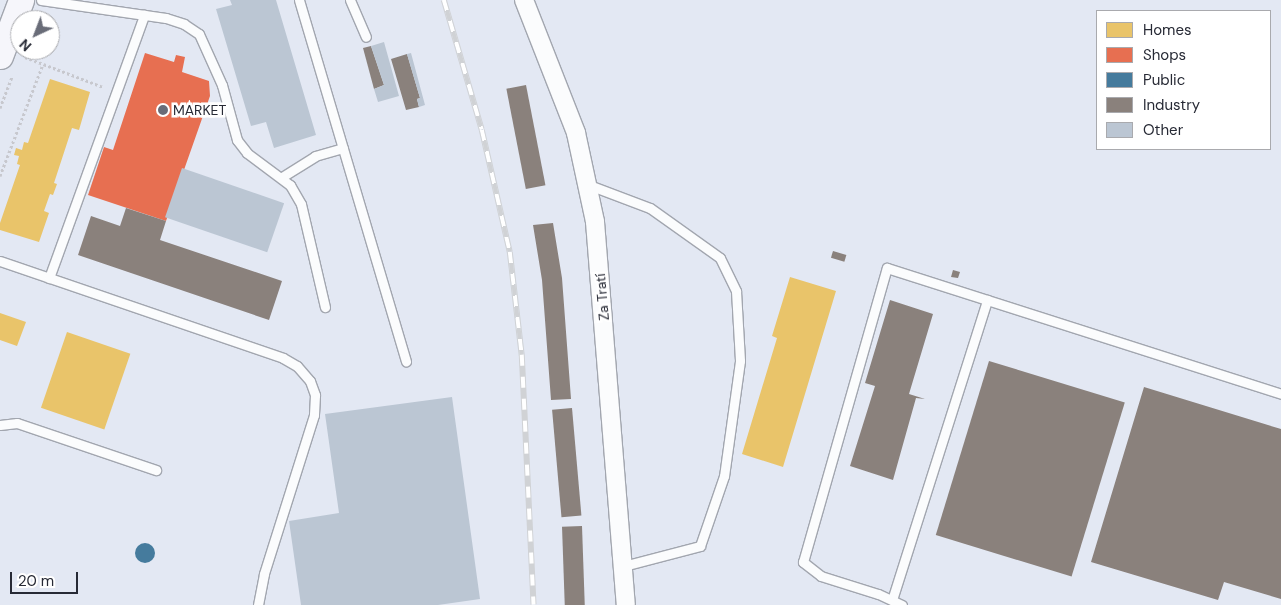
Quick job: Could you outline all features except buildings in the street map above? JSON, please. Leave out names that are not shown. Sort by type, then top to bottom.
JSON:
[{"type":"street","points":[[11,61],[21,0]]},
{"type":"street","name":"Za Tratí","points":[[524,0],[576,133],[589,185],[599,260],[626,605]]},
{"type":"lane","points":[[41,0],[144,15],[184,24],[199,34],[222,86],[237,140],[247,153],[282,177],[301,204],[325,307]]},
{"type":"lane","points":[[299,0],[406,362]]},
{"type":"lane","points":[[350,0],[366,37]]},
{"type":"lane","points":[[49,278],[144,15]]},
{"type":"lane","points":[[282,177],[315,156],[343,148]]},
{"type":"lane","points":[[589,185],[650,208],[720,258],[736,291],[739,371],[724,476],[700,546],[624,566]]},
{"type":"lane","points":[[0,261],[283,358],[297,366],[310,381],[315,395],[314,414],[264,574],[258,605]]},
{"type":"lane","points":[[902,605],[821,576],[804,562],[887,268],[1281,394]]},
{"type":"lane","points":[[892,600],[987,300]]},
{"type":"lane","points":[[0,426],[17,423],[156,470]]},
{"type":"path","points":[[0,108],[11,61],[42,64],[68,71],[116,92]]},
{"type":"path","points":[[0,176],[42,64]]},
{"type":"railway","points":[[444,0],[482,130],[510,252],[522,355],[534,605]]},
{"type":"place","name":"MARKET","points":[[163,110]]}]
